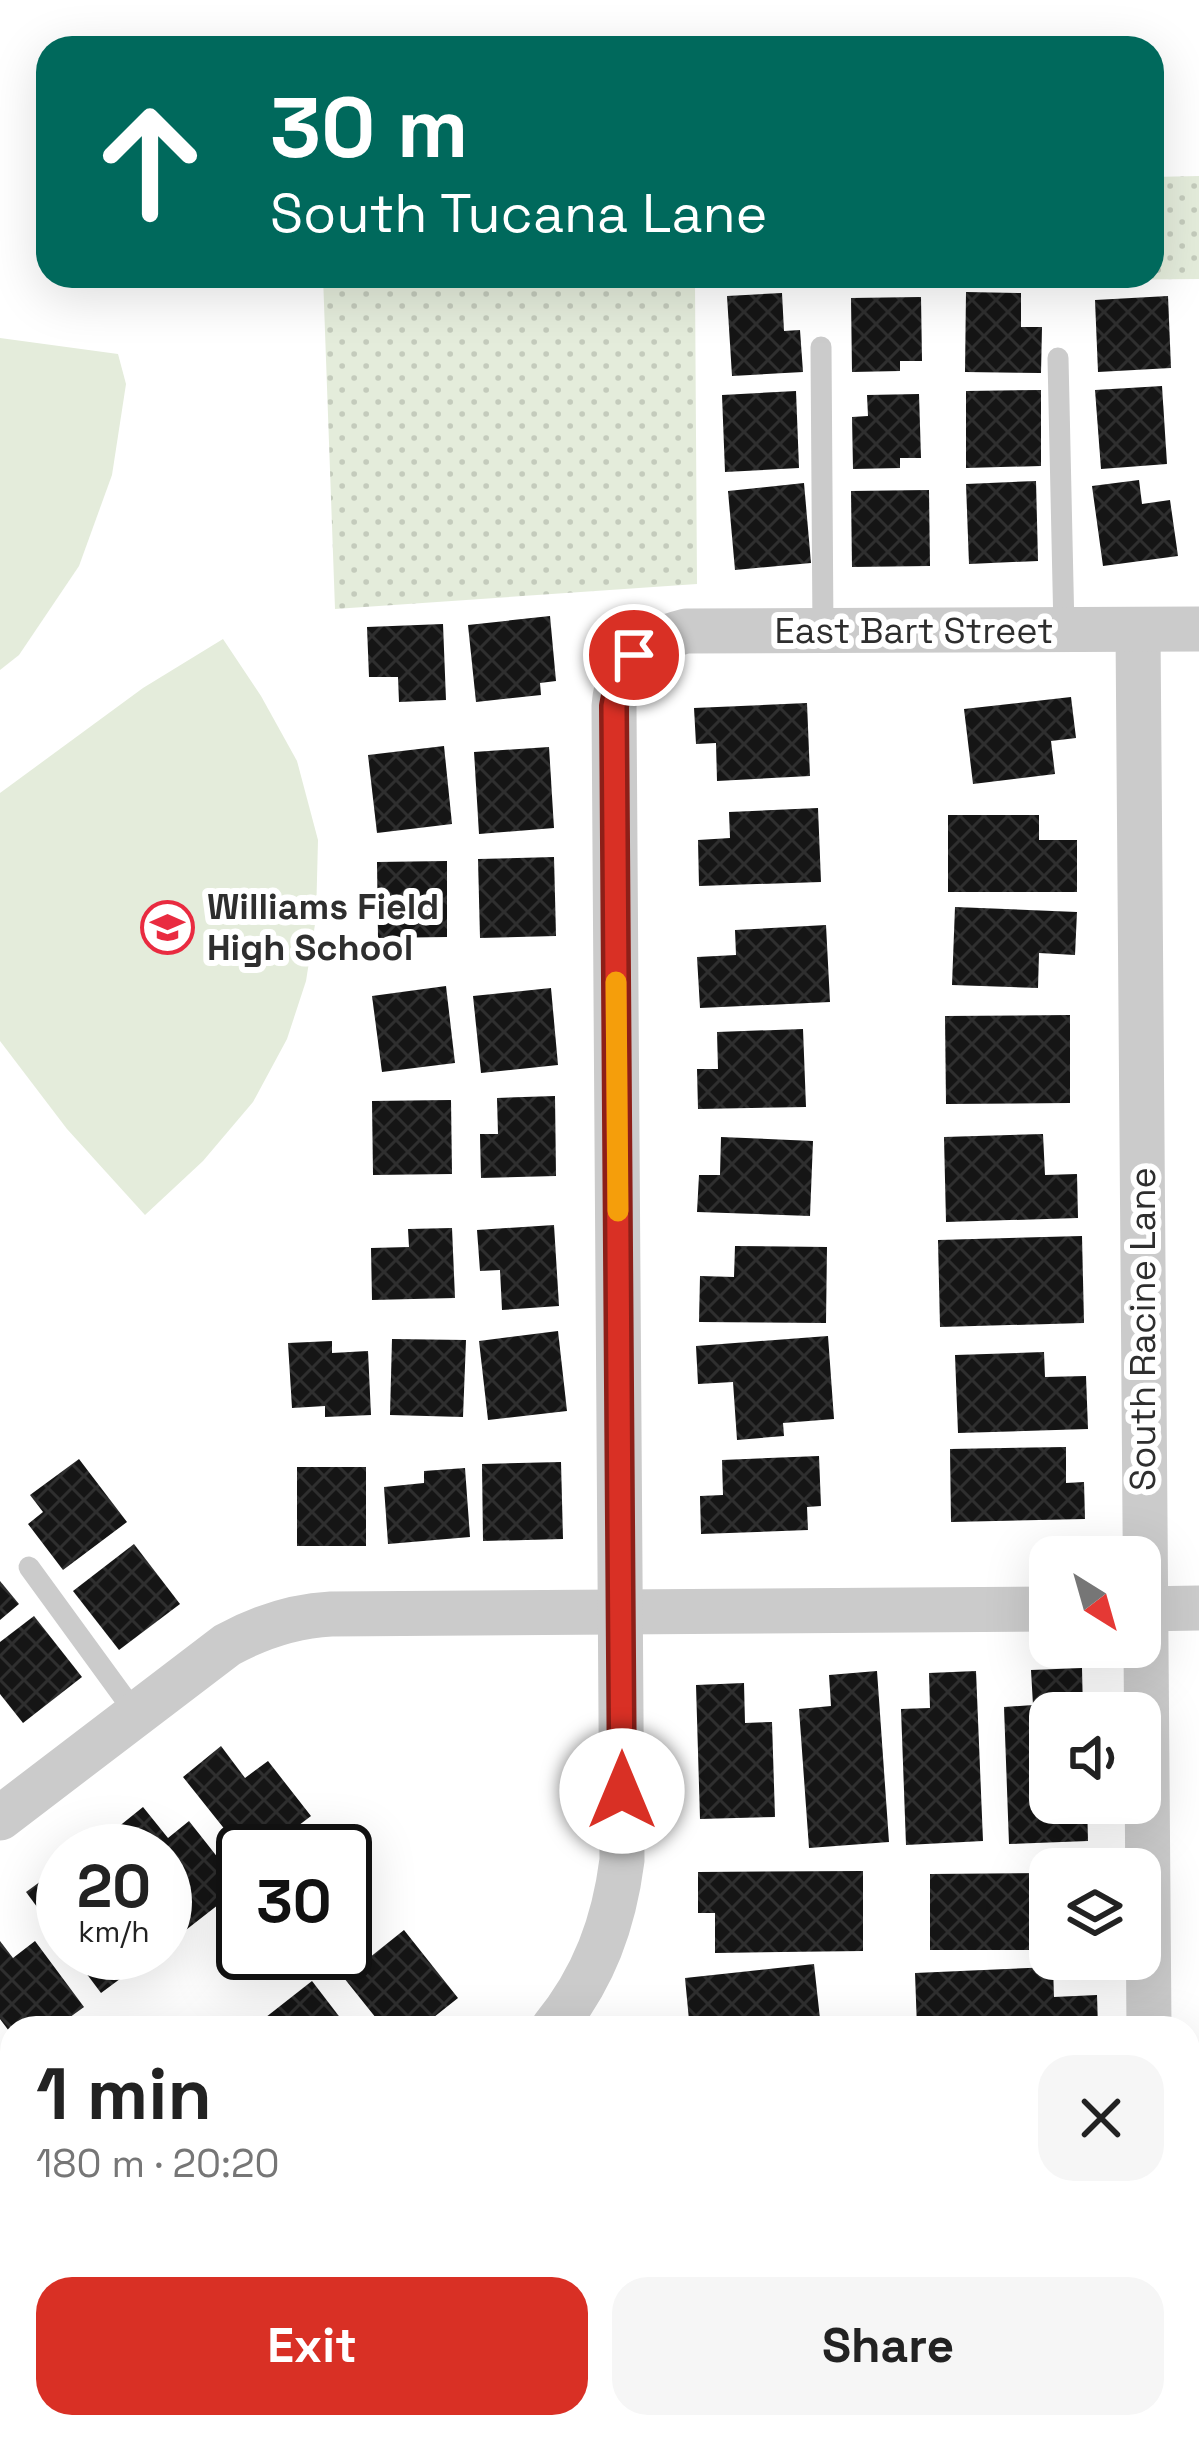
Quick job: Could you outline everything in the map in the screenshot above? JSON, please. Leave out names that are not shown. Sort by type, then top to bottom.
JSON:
[{"type":"street","name":"East Bart Street","points":[[622,1612],[614,706],[620,675],[634,655],[654,640],[686,631],[1199,629]]},
{"type":"street","name":"South Racine Lane","points":[[1138,630],[1143,1536]]},
{"type":"street","points":[[1161,1609],[1199,1608]]},
{"type":"street","points":[[0,1818],[227,1646],[269,1625],[300,1617],[1029,1609]]},
{"type":"street","points":[[562,2016],[600,1953],[619,1883],[622,1612]]},
{"type":"street","name":"South Racine Lane","points":[[1144,1668],[1149,2016]]},
{"type":"lane","points":[[821,347],[823,632]]},
{"type":"lane","points":[[1058,358],[1064,630]]},
{"type":"lane","points":[[28,1567],[136,1714]]},
{"type":"green space","points":[[1199,176],[1199,279],[1164,279],[1164,177]]},
{"type":"green space","points":[[323,288],[695,288],[697,584],[335,609]]},
{"type":"green space","points":[[0,338],[118,354],[126,384],[112,475],[79,566],[19,655],[0,670]]},
{"type":"green space","points":[[223,639],[297,761],[318,840],[316,918],[306,981],[287,1039],[253,1102],[203,1161],[145,1215],[67,1129],[0,1041],[0,793],[143,688]]},
{"type":"building","points":[[966,292],[1021,293],[1021,327],[1042,327],[1041,373],[965,372]]},
{"type":"building","points":[[782,293],[784,331],[800,330],[803,372],[732,376],[727,296]]},
{"type":"building","points":[[1168,296],[1171,368],[1098,372],[1095,300]]},
{"type":"building","points":[[921,297],[922,361],[900,361],[900,371],[852,372],[851,298]]},
{"type":"building","points":[[1162,386],[1167,464],[1101,469],[1095,390]]},
{"type":"building","points":[[1041,390],[1041,466],[966,468],[966,391]]},
{"type":"building","points":[[796,391],[799,468],[725,472],[722,395]]},
{"type":"building","points":[[919,394],[921,458],[900,458],[900,468],[853,469],[852,417],[868,416],[867,395]]},
{"type":"building","points":[[1139,480],[1142,504],[1170,500],[1178,556],[1103,566],[1092,486]]},
{"type":"building","points":[[1036,481],[1038,561],[969,564],[966,484]]},
{"type":"building","points":[[804,483],[811,563],[735,570],[728,491]]},
{"type":"building","points":[[929,490],[930,566],[852,567],[851,491]]},
{"type":"building","points":[[550,616],[556,681],[540,683],[541,695],[476,702],[468,625]]},
{"type":"building","points":[[443,624],[446,700],[399,702],[398,677],[369,677],[367,627]]},
{"type":"building","points":[[1071,697],[1076,738],[1051,741],[1055,774],[973,784],[964,709]]},
{"type":"building","points":[[807,703],[810,776],[717,781],[716,743],[696,744],[694,708]]},
{"type":"building","points":[[444,746],[452,824],[377,833],[368,755]]},
{"type":"building","points":[[549,747],[554,828],[479,834],[474,752]]},
{"type":"building","points":[[818,808],[821,882],[699,886],[698,840],[730,838],[729,812]]},
{"type":"building","points":[[948,815],[1039,815],[1039,840],[1077,840],[1077,892],[948,892]]},
{"type":"building","points":[[554,857],[556,936],[480,938],[478,859]]},
{"type":"building","points":[[447,861],[447,937],[378,938],[377,862]]},
{"type":"building","points":[[955,907],[1077,912],[1075,955],[1039,953],[1038,988],[952,985]]},
{"type":"building","points":[[826,925],[830,1002],[700,1008],[697,957],[736,955],[735,930]]},
{"type":"building","points":[[446,986],[455,1063],[382,1072],[372,996]]},
{"type":"building","points":[[551,988],[558,1065],[481,1073],[473,996]]},
{"type":"building","points":[[1070,1015],[1070,1103],[946,1104],[945,1016]]},
{"type":"building","points":[[803,1029],[806,1107],[698,1109],[697,1069],[718,1069],[717,1032]]},
{"type":"building","points":[[555,1096],[556,1176],[481,1178],[480,1134],[498,1134],[497,1098]]},
{"type":"building","points":[[451,1100],[452,1174],[373,1175],[372,1101]]},
{"type":"building","points":[[1043,1134],[1045,1175],[1077,1174],[1078,1218],[946,1222],[944,1137]]},
{"type":"building","points":[[721,1137],[813,1141],[810,1216],[697,1212],[699,1175],[720,1175]]},
{"type":"building","points":[[554,1225],[559,1306],[502,1310],[500,1270],[480,1271],[477,1230]]},
{"type":"building","points":[[452,1228],[455,1298],[372,1300],[371,1248],[409,1247],[408,1229]]},
{"type":"building","points":[[1082,1236],[1084,1323],[940,1327],[938,1240]]},
{"type":"building","points":[[735,1246],[827,1247],[826,1323],[699,1322],[700,1276],[734,1277]]},
{"type":"building","points":[[558,1331],[567,1411],[488,1420],[479,1341]]},
{"type":"building","points":[[828,1336],[834,1419],[783,1423],[784,1436],[737,1440],[733,1382],[698,1384],[696,1346]]},
{"type":"building","points":[[392,1339],[466,1340],[463,1417],[390,1415]]},
{"type":"building","points":[[332,1341],[332,1353],[368,1351],[371,1415],[325,1417],[325,1406],[292,1408],[288,1343]]},
{"type":"building","points":[[1044,1352],[1045,1377],[1086,1376],[1088,1429],[958,1433],[955,1355]]},
{"type":"building","points":[[1066,1447],[1066,1483],[1084,1482],[1085,1519],[951,1522],[950,1449]]},
{"type":"building","points":[[819,1456],[821,1506],[807,1507],[808,1530],[701,1534],[700,1496],[723,1495],[722,1460]]},
{"type":"building","points":[[79,1459],[127,1522],[63,1570],[28,1524],[43,1512],[30,1495]]},
{"type":"building","points":[[561,1462],[563,1539],[483,1541],[482,1464]]},
{"type":"building","points":[[297,1467],[366,1467],[366,1546],[297,1546]]},
{"type":"building","points":[[465,1468],[470,1537],[388,1544],[384,1487],[424,1483],[424,1471]]},
{"type":"building","points":[[134,1544],[180,1604],[119,1650],[73,1591]]},
{"type":"building","points":[[0,1581],[19,1604],[0,1620]]},
{"type":"building","points":[[34,1616],[82,1677],[23,1723],[0,1694],[0,1642]]},
{"type":"building","points":[[1082,1668],[1083,1692],[1032,1692],[1031,1670]]},
{"type":"building","points":[[877,1671],[889,1842],[809,1848],[799,1709],[831,1706],[829,1675]]},
{"type":"building","points":[[976,1671],[983,1841],[906,1845],[901,1709],[930,1708],[929,1673]]},
{"type":"building","points":[[744,1683],[745,1723],[772,1722],[775,1817],[700,1819],[696,1685]]},
{"type":"building","points":[[1029,1705],[1029,1824],[1088,1824],[1088,1841],[1009,1844],[1004,1707]]},
{"type":"building","points":[[221,1746],[245,1778],[268,1761],[311,1816],[300,1824],[220,1824],[183,1777]]},
{"type":"building","points":[[143,1807],[157,1824],[122,1824]]},
{"type":"building","points":[[192,1825],[216,1855],[216,1906],[192,1925]]},
{"type":"building","points":[[863,1871],[863,1951],[715,1953],[715,1913],[698,1913],[698,1872]]},
{"type":"building","points":[[1029,1873],[1029,1950],[930,1950],[930,1874]]},
{"type":"building","points":[[36,1885],[36,1906],[26,1892]]},
{"type":"building","points":[[404,1930],[458,1998],[435,2016],[374,2016],[346,1980],[372,1980],[372,1956]]},
{"type":"building","points":[[0,1941],[13,1958],[35,1941],[36,1980],[64,1980],[84,2007],[72,2016],[0,2016]]},
{"type":"building","points":[[814,1964],[820,2016],[689,2016],[685,1978]]},
{"type":"building","points":[[1029,1968],[1029,1980],[1053,1980],[1054,1997],[1097,1995],[1098,2016],[917,2016],[915,1973]]},
{"type":"building","points":[[91,1980],[119,1980],[101,1993]]},
{"type":"building","points":[[312,1981],[339,2016],[267,2016]]},
{"type":"slow traffic","points":[[616,982],[618,1211]]},
{"type":"place","name":"Williams Field High School","points":[[168,928]]},
{"type":"route","points":[[622,1791],[614,706],[620,675],[634,655]]}]
